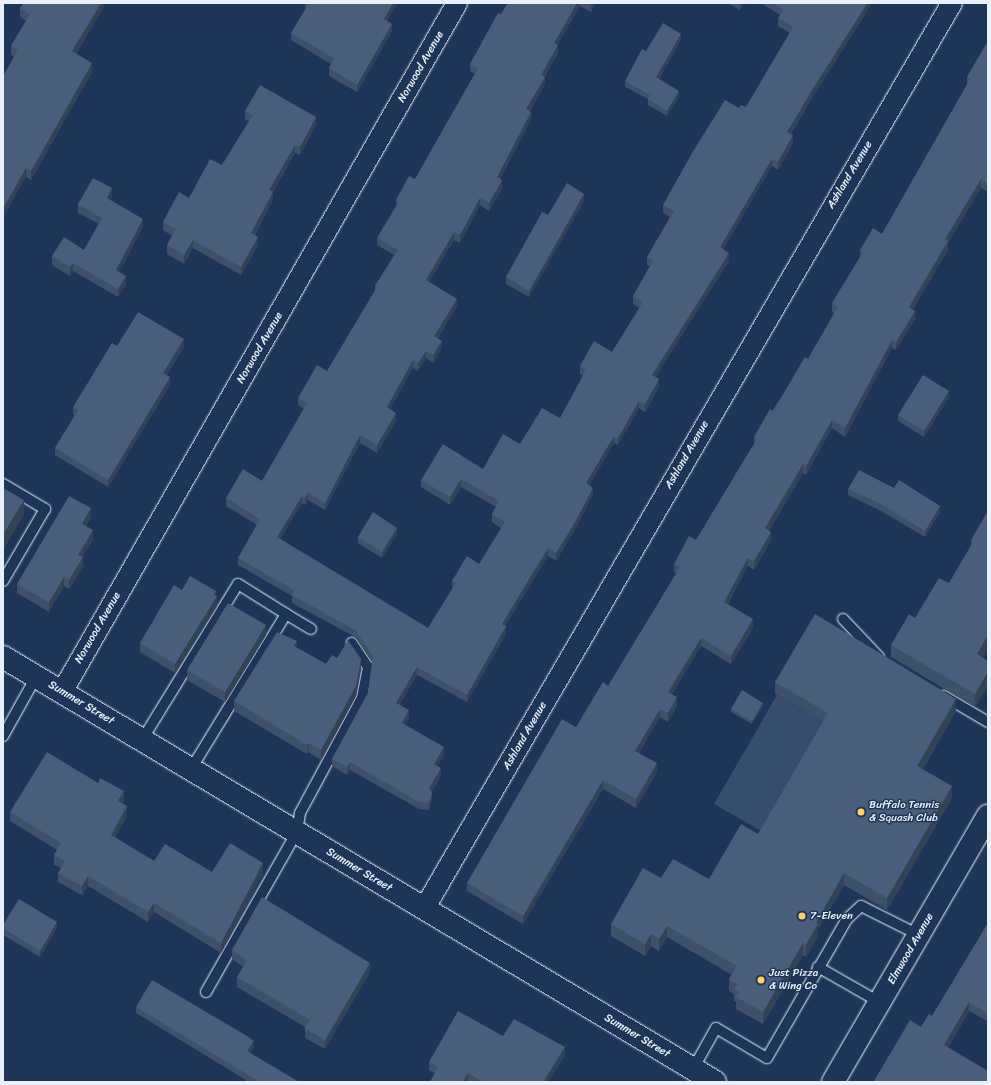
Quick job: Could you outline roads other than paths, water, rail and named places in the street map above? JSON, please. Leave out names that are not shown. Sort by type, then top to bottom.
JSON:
[{"type":"street","name":"Norwood Avenue","points":[[62,692],[457,3]]},
{"type":"street","name":"Ashland Avenue","points":[[424,909],[952,3]]},
{"type":"street","name":"Summer Street","points":[[3,657],[715,1082]]},
{"type":"street","name":"Elmwood Avenue","points":[[833,1082],[988,816]]},
{"type":"lane","points":[[3,484],[45,509],[3,581]]},
{"type":"lane","points":[[142,740],[238,584],[311,629]]},
{"type":"lane","points":[[191,769],[286,614]]},
{"type":"lane","points":[[844,619],[890,665]]},
{"type":"lane","points":[[206,992],[297,832],[300,813],[362,698],[368,667],[352,643]]},
{"type":"lane","points":[[3,736],[36,677]]},
{"type":"lane","points":[[936,692],[988,722]]},
{"type":"lane","points":[[693,1069],[716,1028],[767,1058],[847,919],[862,906],[919,935]]},
{"type":"lane","points":[[818,967],[880,1002]]},
{"type":"place","name":"Buffalo Tennis & Squash Club","points":[[861,812]]},
{"type":"place","name":"7-Eleven","points":[[802,916]]},
{"type":"place","name":"Just Pizza & Wing Co","points":[[761,980]]}]
